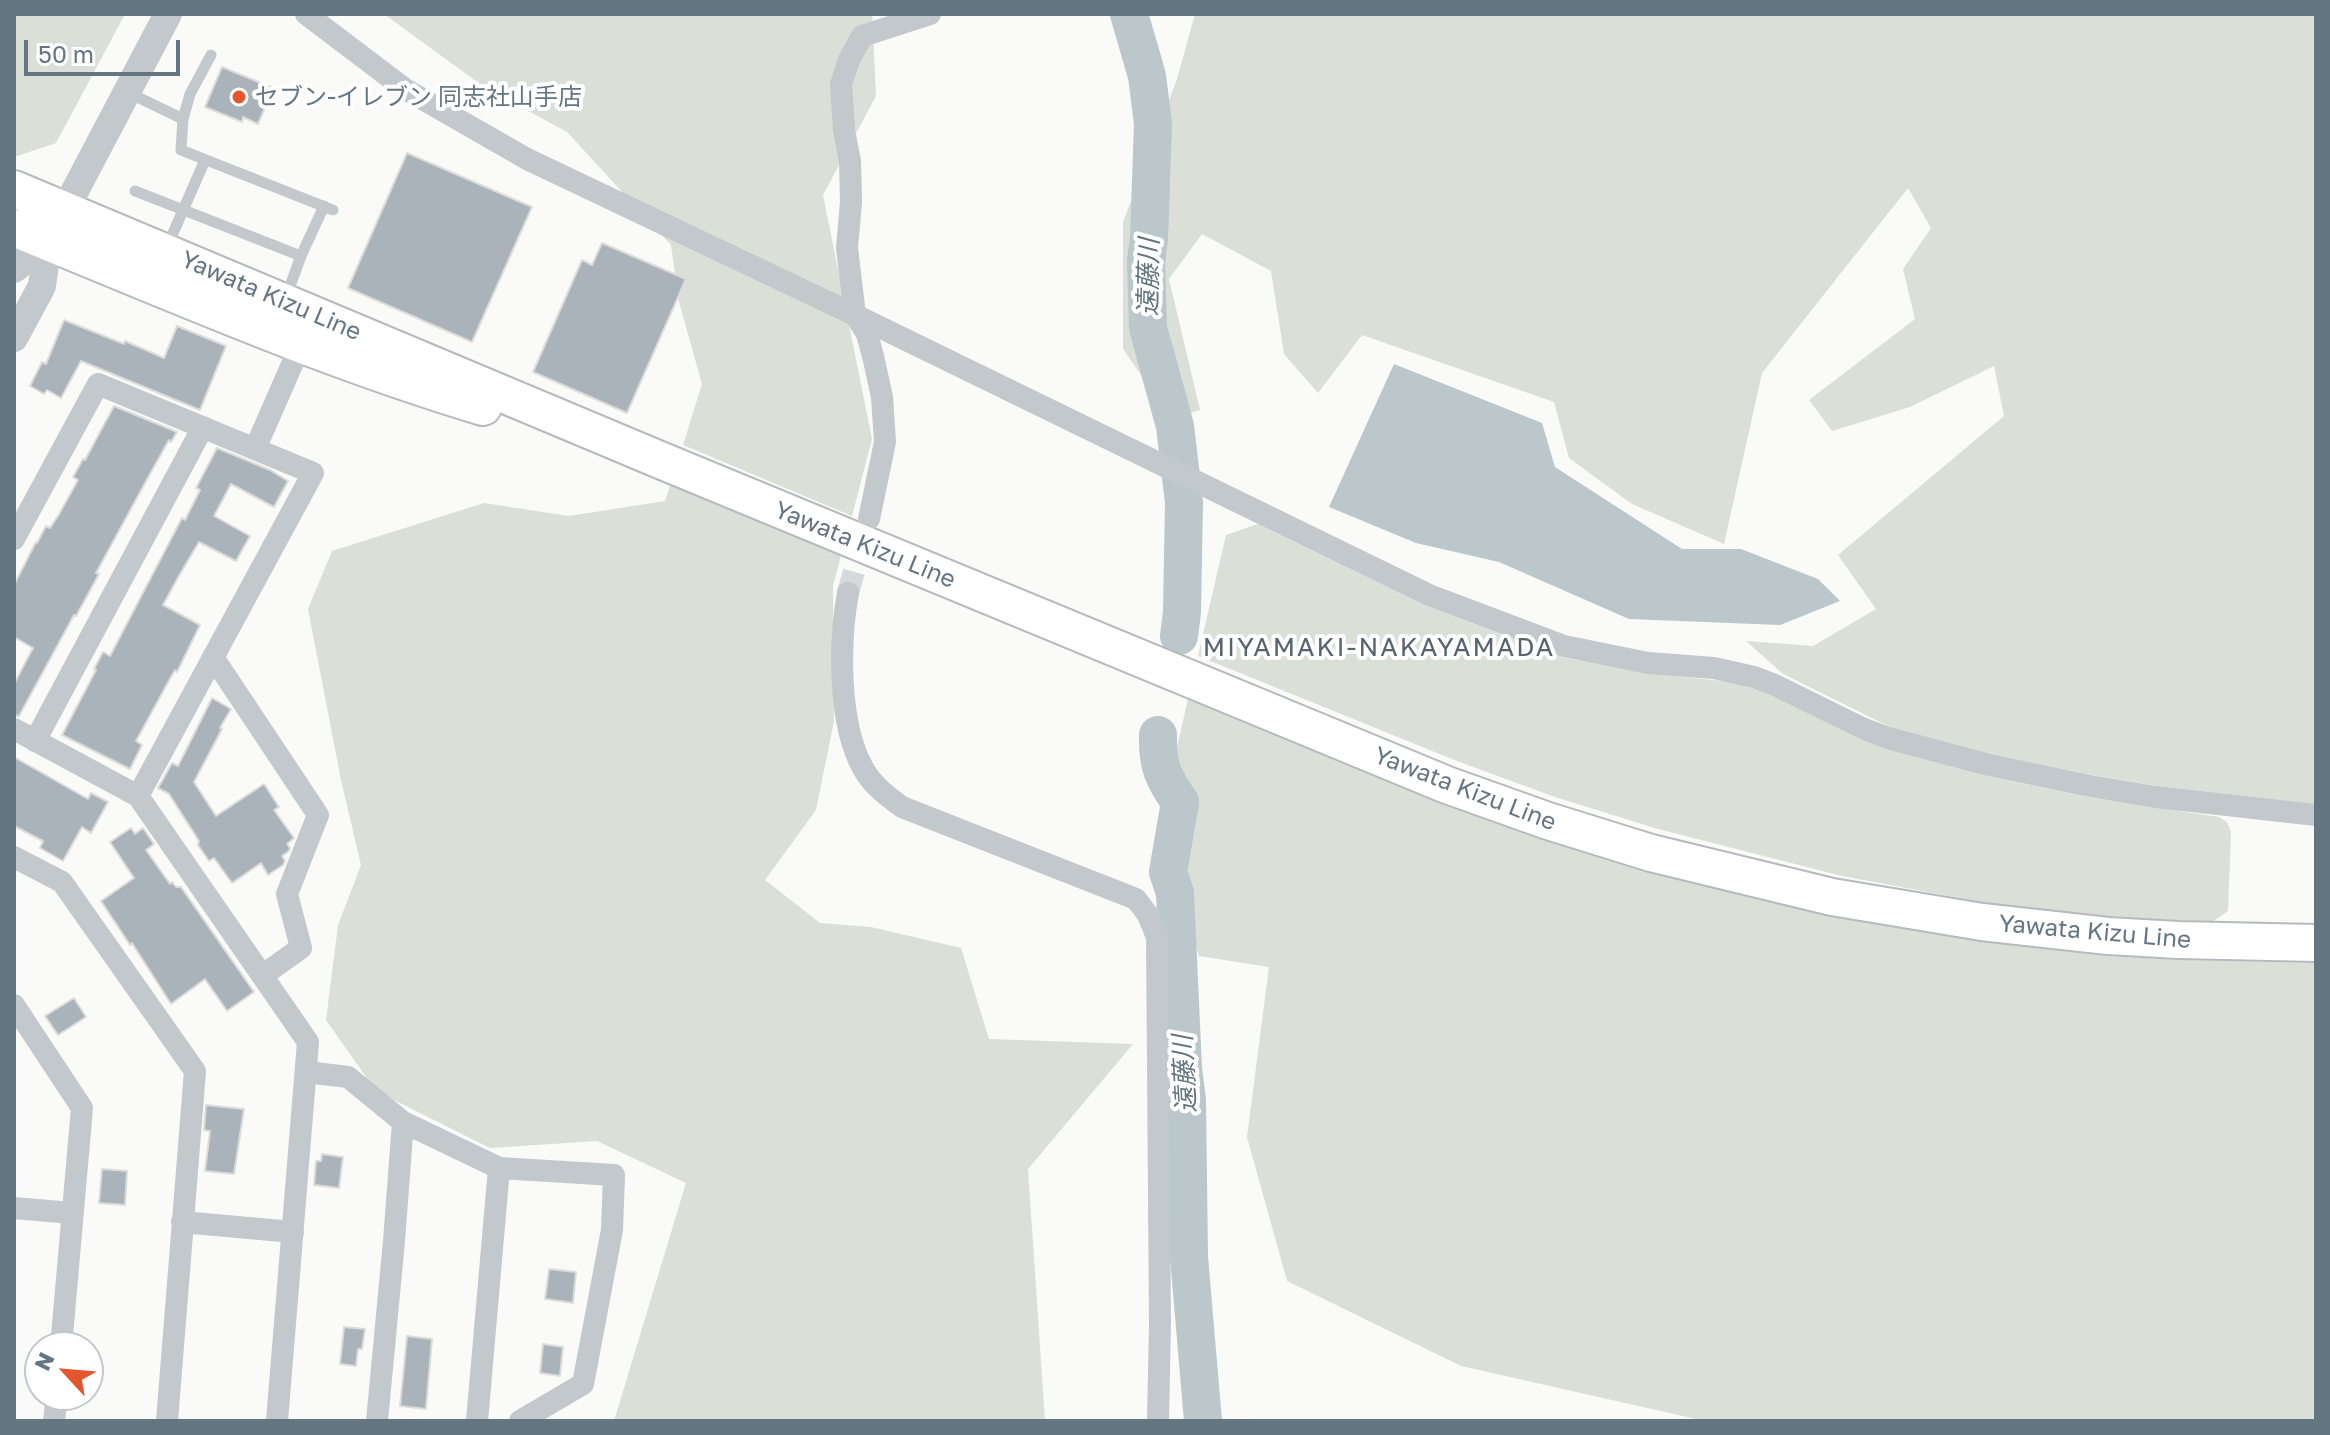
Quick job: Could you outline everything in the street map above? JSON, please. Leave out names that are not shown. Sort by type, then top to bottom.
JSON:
[{"type":"main road","name":"Yawata Kizu Line","points":[[14,189],[1447,785],[1548,821],[1651,853],[1832,897],[1982,922],[2108,936],[2316,943]]},
{"type":"main road","name":"Yawata Kizu Line","points":[[14,228],[413,386],[660,460]]},
{"type":"street","points":[[14,338],[42,286],[48,242],[168,14]]},
{"type":"street","points":[[306,14],[405,89],[527,159],[1429,595],[1564,646],[1648,663],[1714,668],[1754,677],[1875,733],[1989,765],[2156,797],[2316,815]]},
{"type":"street","points":[[869,519],[885,442],[882,397],[873,356],[867,334],[855,315],[847,248],[851,202],[850,161],[841,84],[862,36],[930,14]]},
{"type":"street","points":[[14,269],[48,242]]},
{"type":"street","points":[[255,449],[301,344]]},
{"type":"street","points":[[14,539],[98,384],[313,473],[138,796]]},
{"type":"street","points":[[35,741],[203,427]]},
{"type":"street","points":[[848,593],[843,623],[843,660],[850,740],[863,770],[882,792],[902,807],[1136,899],[1148,915],[1157,937],[1158,1421]]},
{"type":"street","points":[[213,657],[318,815],[287,894],[301,948],[263,975]]},
{"type":"street","points":[[14,729],[138,796],[308,1042],[277,1421]]},
{"type":"street","points":[[14,857],[62,882],[195,1071],[167,1421]]},
{"type":"street","points":[[14,1005],[82,1108],[62,1331]]},
{"type":"street","points":[[306,1072],[348,1077],[403,1122],[499,1168],[614,1175],[612,1230],[583,1384],[520,1421]]},
{"type":"street","points":[[400,1421],[377,1420],[403,1122]]},
{"type":"street","points":[[477,1421],[499,1168]]},
{"type":"street","points":[[14,1208],[72,1213]]},
{"type":"street","points":[[182,1222],[293,1232]]},
{"type":"lane","points":[[211,55],[190,94],[183,119],[181,150],[328,208],[301,256],[284,301]]},
{"type":"lane","points":[[127,92],[183,119]]},
{"type":"lane","points":[[166,251],[205,160]]},
{"type":"lane","points":[[135,191],[301,256]]},
{"type":"shaded area","points":[[14,14],[125,14],[56,143],[14,157]]},
{"type":"shaded area","points":[[384,14],[872,14],[876,96],[823,195],[872,439],[852,516],[683,445],[702,384],[679,302],[671,245],[567,132],[484,87]]},
{"type":"shaded area","points":[[1195,14],[2316,14],[2316,804],[2158,786],[2092,775],[1992,755],[1892,728],[1783,674],[1746,641],[1813,646],[1876,609],[1838,555],[2004,416],[1994,366],[1910,407],[1832,431],[1809,400],[1915,319],[1903,269],[1931,228],[1908,188],[1762,373],[1724,544],[1632,504],[1569,458],[1554,402],[1362,335],[1318,393],[1284,354],[1271,271],[1202,234],[1169,279],[1200,410],[1171,418],[1123,349],[1123,222],[1177,79]]},
{"type":"shaded area","points":[[1394,364],[1542,423],[1555,467],[1682,549],[1741,549],[1818,579],[1840,601],[1780,625],[1629,619],[1499,562],[1416,543],[1329,507]]},
{"type":"shaded area","points":[[671,483],[842,552],[833,586],[834,721],[816,810],[765,880],[820,923],[871,927],[961,948],[989,1039],[1133,1044],[1028,1169],[1045,1421],[614,1421],[686,1183],[597,1141],[490,1148],[376,1091],[326,1020],[338,925],[361,865],[308,609],[332,551],[484,503],[569,516],[665,501]]},
{"type":"shaded area","points":[[1258,524],[1424,605],[1561,657],[1646,673],[1732,682],[1771,694],[1857,738],[1885,748],[1987,776],[2088,797],[2219,817],[2227,822],[2231,832],[2228,911],[2212,922],[2110,917],[1986,903],[1842,876],[1658,829],[1555,797],[1457,761],[1198,656],[1226,535]]},
{"type":"shaded area","points":[[1189,694],[1833,914],[1980,941],[2106,956],[2316,963],[2316,1421],[1705,1421],[1461,1366],[1287,1281],[1247,1137],[1269,967],[1199,956],[1160,823]]},
{"type":"building","name":"セブン-イレブン 同志社山手店","points":[[222,67],[273,88],[258,124],[243,117],[242,122],[205,107]]},
{"type":"building","points":[[407,153],[532,207],[472,342],[348,288]]},
{"type":"building","points":[[602,243],[686,279],[627,413],[533,372],[582,260],[592,265]]},
{"type":"building","points":[[64,320],[164,358],[177,326],[226,346],[200,410],[81,361],[61,398],[47,390],[44,394],[30,386],[42,362],[46,364]]},
{"type":"building","points":[[114,406],[177,432],[151,472],[96,573],[99,574],[19,716],[14,715],[14,684],[33,648],[14,637],[14,585],[46,526],[50,528],[58,516],[78,480],[73,477]]},
{"type":"building","points":[[217,448],[288,481],[274,507],[231,484],[214,516],[250,536],[236,561],[199,542],[180,574],[163,605],[200,625],[177,672],[175,670],[136,741],[142,745],[130,769],[62,735],[103,652],[110,656],[182,518],[185,520],[200,490],[196,488]]},
{"type":"building","points":[[212,698],[231,709],[194,782],[216,816],[264,784],[279,807],[274,810],[294,838],[287,844],[289,851],[282,856],[285,861],[283,865],[268,875],[261,863],[232,883],[214,858],[209,861],[169,794],[158,788],[172,763],[178,766]]},
{"type":"building","points":[[14,757],[88,799],[91,793],[108,802],[91,833],[82,827],[63,861],[40,848],[43,841],[14,826]]},
{"type":"building","points":[[131,828],[135,834],[143,828],[154,844],[146,850],[170,884],[172,882],[176,887],[181,887],[254,992],[227,1011],[205,979],[171,1004],[101,901],[134,878],[110,842]]},
{"type":"building","points":[[74,998],[86,1017],[58,1035],[45,1016]]},
{"type":"building","points":[[206,1105],[244,1109],[234,1174],[205,1171],[210,1131],[204,1130]]},
{"type":"building","points":[[322,1154],[343,1157],[339,1188],[314,1185],[316,1161],[321,1161]]},
{"type":"building","points":[[102,1169],[127,1171],[125,1205],[99,1203]]},
{"type":"building","points":[[549,1269],[576,1272],[573,1303],[545,1299]]},
{"type":"building","points":[[344,1327],[365,1329],[356,1366],[340,1364]]},
{"type":"building","points":[[407,1336],[432,1339],[426,1409],[400,1406]]},
{"type":"building","points":[[543,1344],[563,1347],[560,1376],[540,1373]]},
{"type":"waterway","name":"遠藤川","points":[[1129,14],[1147,76],[1153,124],[1146,261],[1148,328],[1175,426],[1184,502],[1179,636]]},
{"type":"waterway","name":"遠藤川","points":[[1158,735],[1162,771],[1180,802],[1168,872],[1175,893],[1187,1100],[1189,1257],[1203,1421]]},
{"type":"tunnel","points":[[848,593],[865,532]]},
{"type":"place","name":"セブン-イレブン 同志社山手店","points":[[239,97]]},
{"type":"district","name":"MIYAMAKI-NAKAYAMADA","points":[[1379,648]]}]
